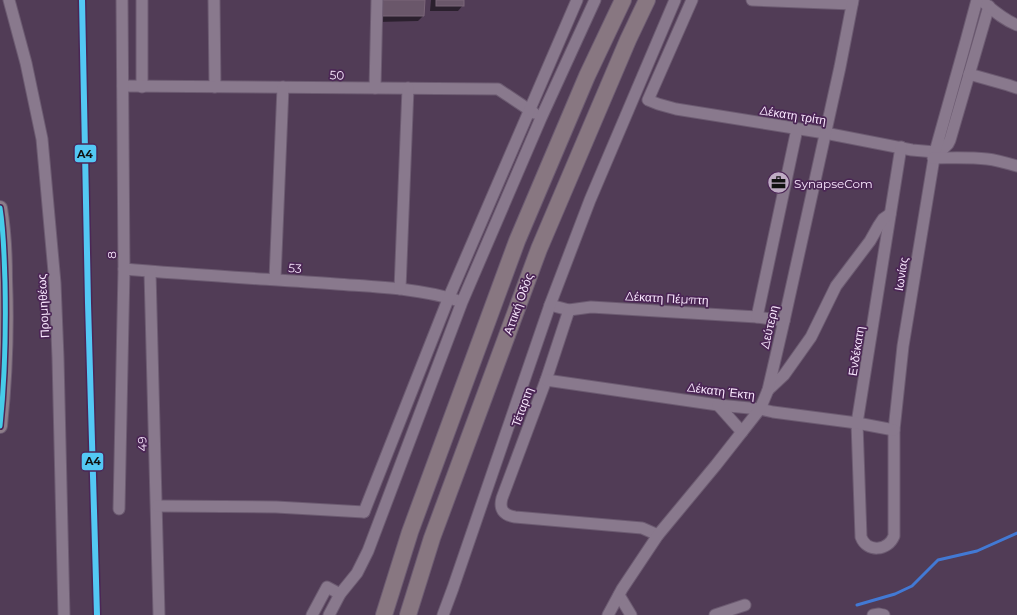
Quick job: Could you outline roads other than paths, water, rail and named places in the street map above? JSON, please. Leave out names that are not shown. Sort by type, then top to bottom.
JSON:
[{"type":"highway","name":"Αττική Οδός","points":[[384,615],[410,532],[517,241],[587,76],[623,0]]},
{"type":"highway","name":"Αττική Οδός","points":[[408,615],[432,538],[538,249],[628,40],[647,0]]},
{"type":"main road","points":[[0,208],[3,226],[2,253],[6,311],[3,336],[0,426]]},
{"type":"street","name":"Προμηθέως","points":[[9,0],[26,63],[42,140],[54,267],[58,358],[64,615]]},
{"type":"street","name":"8","points":[[119,510],[124,270],[122,0]]},
{"type":"street","points":[[142,0],[142,87]]},
{"type":"street","points":[[214,0],[215,87]]},
{"type":"street","points":[[375,88],[377,0]]},
{"type":"street","points":[[364,512],[449,298],[577,0]]},
{"type":"street","points":[[329,615],[340,594],[357,574],[363,562],[377,529],[462,302],[541,118],[595,0]]},
{"type":"street","points":[[443,615],[454,588],[550,305],[590,200],[675,0]]},
{"type":"street","name":"Δέκατη τρίτη","points":[[692,0],[648,100],[676,110],[825,133],[901,147],[934,155],[986,159],[1017,166]]},
{"type":"street","points":[[752,0],[853,2]]},
{"type":"street","name":"Ιωνίας","points":[[878,548],[886,546],[890,543],[894,536],[894,430],[903,346],[934,155],[977,0]]},
{"type":"street","name":"Δεύτερη","points":[[608,615],[622,588],[658,535],[760,409],[768,390],[840,67],[853,2]]},
{"type":"street","points":[[934,155],[944,148],[949,142],[969,74],[985,3],[1002,18],[1017,26]]},
{"type":"street","points":[[969,74],[1017,88]]},
{"type":"street","name":"50","points":[[123,86],[498,89],[530,109],[541,118]]},
{"type":"street","points":[[275,280],[283,87]]},
{"type":"street","points":[[400,289],[408,88]]},
{"type":"street","points":[[757,317],[797,129]]},
{"type":"street","name":"Ενδέκατη","points":[[878,548],[865,545],[861,537],[858,423],[901,147]]},
{"type":"street","points":[[768,390],[784,376],[812,337],[836,286],[870,241],[883,219],[890,214]]},
{"type":"street","name":"53","points":[[124,270],[400,289],[438,294],[462,302]]},
{"type":"street","name":"49","points":[[150,272],[159,615]]},
{"type":"street","name":"Δέκατη Πέμπτη","points":[[550,305],[569,310],[591,307],[757,317],[784,321]]},
{"type":"street","name":"Τέταρτη","points":[[569,310],[546,380],[502,498],[501,508],[510,516],[515,517],[642,528],[658,535]]},
{"type":"street","name":"Δέκατη Έκτη","points":[[546,380],[718,405],[760,409],[858,423],[894,430]]},
{"type":"street","points":[[718,405],[742,432]]},
{"type":"street","points":[[157,506],[276,507],[364,512],[377,529]]},
{"type":"street","points":[[312,615],[327,587],[340,594]]},
{"type":"street","points":[[619,595],[631,615]]},
{"type":"street","points":[[717,615],[745,605]]},
{"type":"street","points":[[873,615],[884,615]]},
{"type":"waterway","points":[[857,605],[895,594],[912,586],[938,560],[977,551],[1017,533]]},
{"type":"place","name":"SynapseCom","points":[[778,183]]}]
